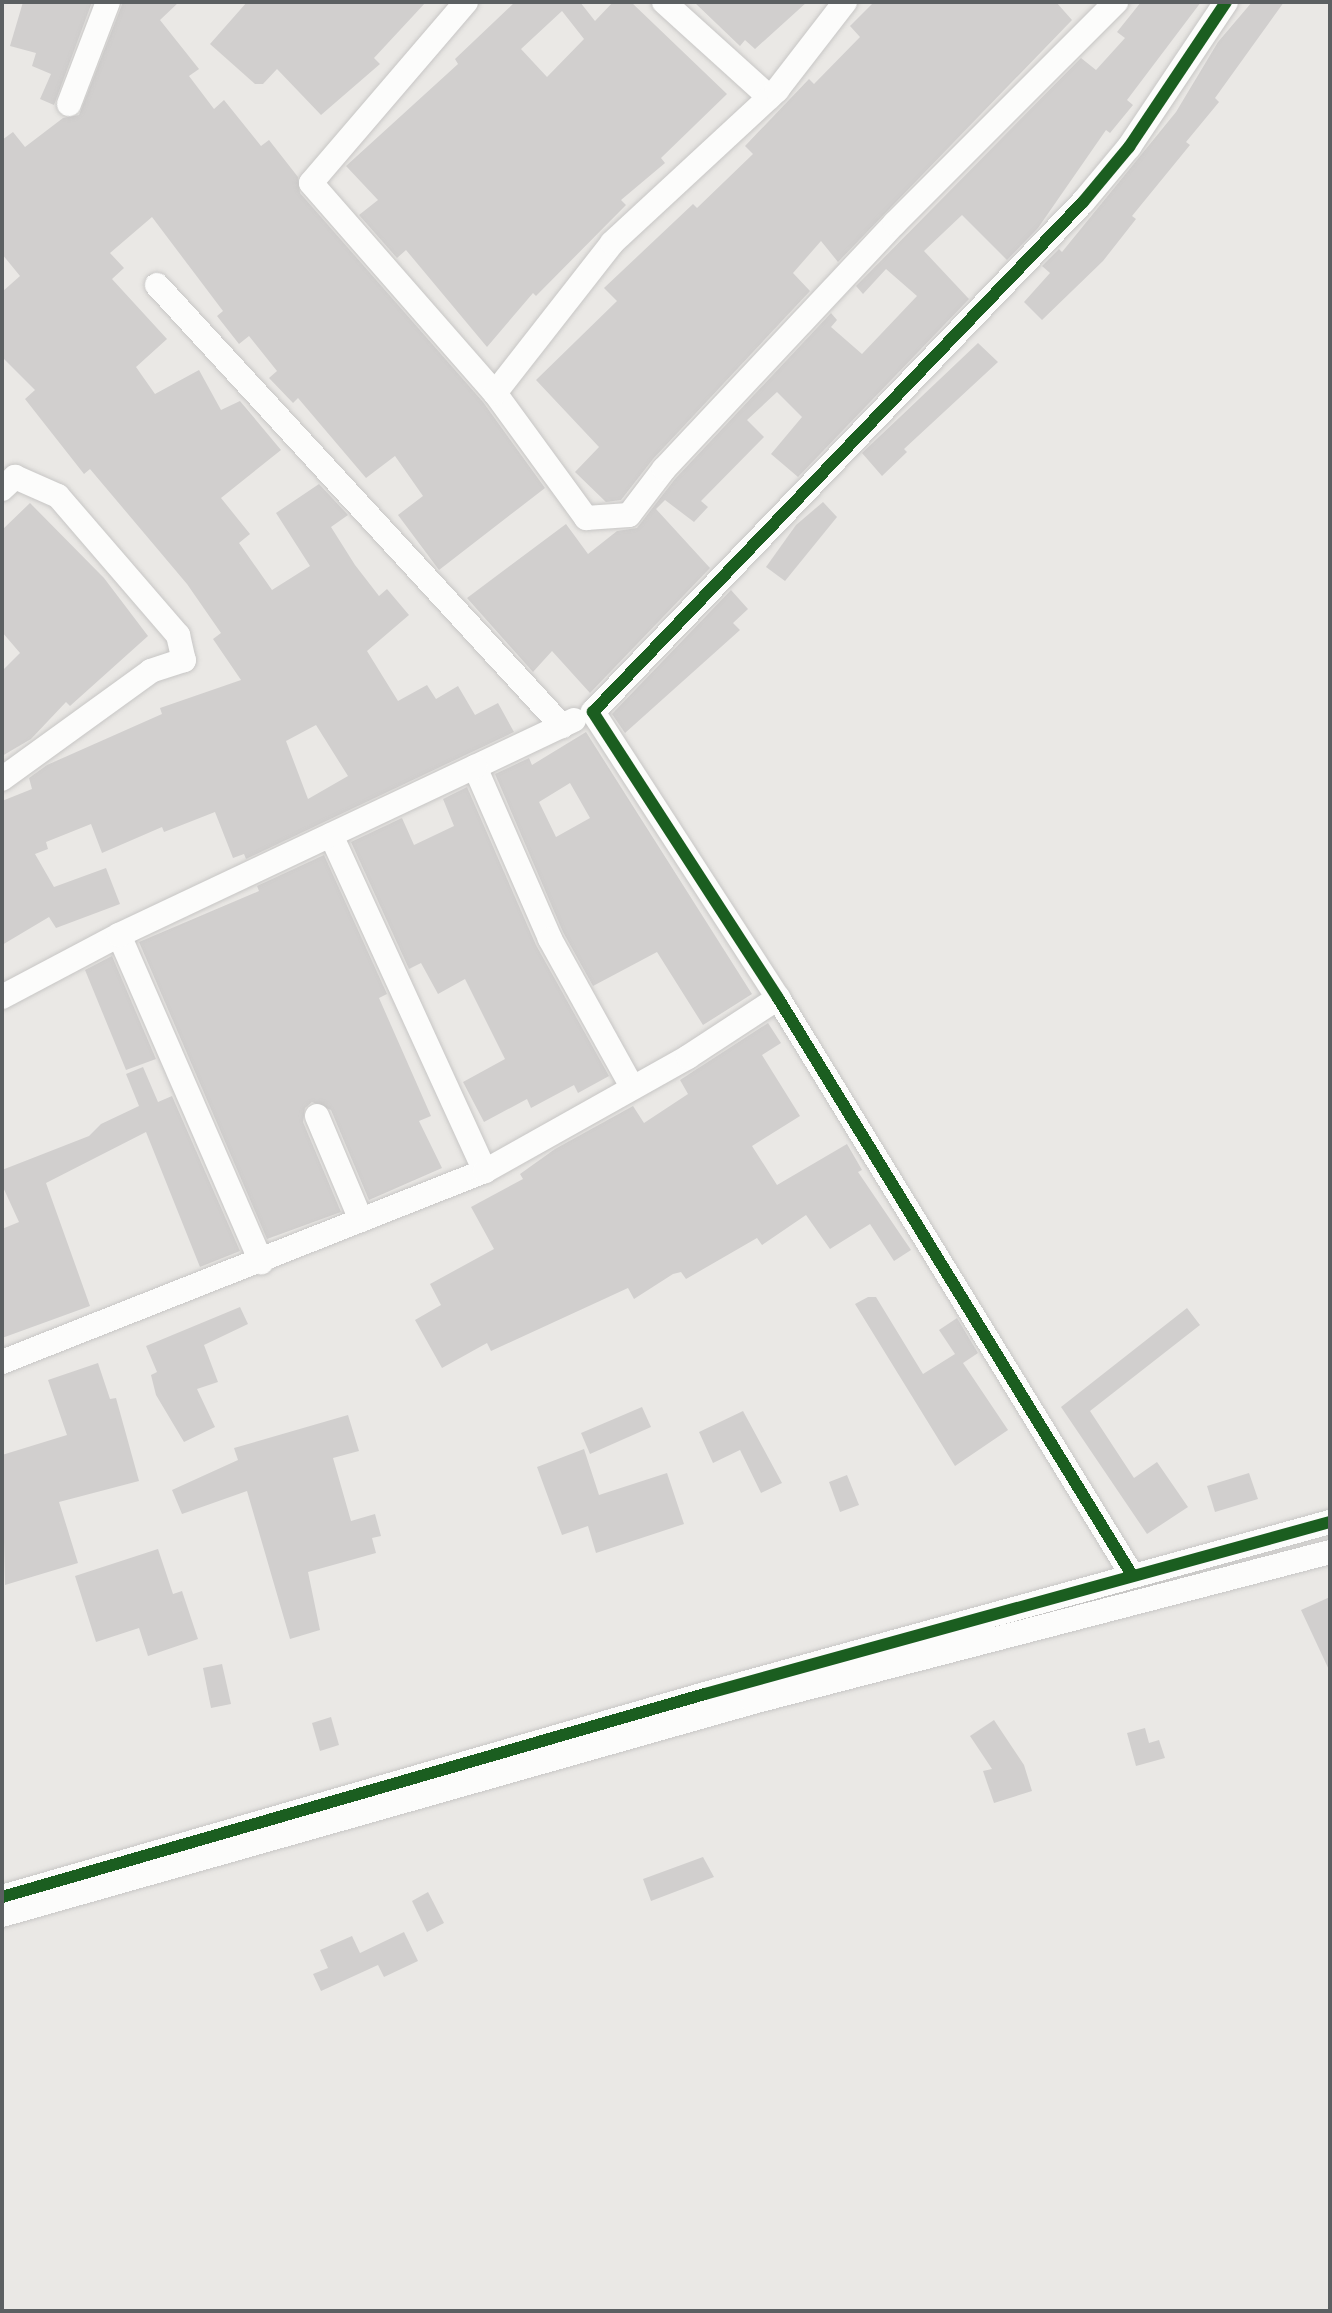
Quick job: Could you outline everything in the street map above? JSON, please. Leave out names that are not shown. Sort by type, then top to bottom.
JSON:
[{"type":"street","points":[[69,104],[108,2]]},
{"type":"street","points":[[466,2],[311,183],[495,393],[586,518],[629,515],[664,469],[895,223],[1116,2]]},
{"type":"street","points":[[664,2],[769,97]]},
{"type":"street","points":[[495,393],[612,243],[769,97],[845,2]]},
{"type":"street","points":[[2,997],[119,935],[593,712],[1083,202],[1129,147],[1226,2]]},
{"type":"street","points":[[157,285],[562,726]]},
{"type":"street","points":[[2,489],[15,477],[58,496],[178,635],[184,660],[151,671],[2,779]]},
{"type":"street","points":[[593,712],[778,998],[1132,1575]]},
{"type":"street","points":[[475,767],[550,939],[632,1087]]},
{"type":"street","points":[[331,835],[485,1171]]},
{"type":"street","points":[[119,935],[261,1262]]},
{"type":"street","points":[[2,1362],[485,1171],[632,1087],[778,998]]},
{"type":"street","points":[[317,1116],[361,1220]]},
{"type":"street","points":[[2,1897],[1132,1575],[1330,1522]]},
{"type":"street","points":[[2,1915],[753,1702],[1330,1552]]},
{"type":"building","points":[[23,2],[92,2],[54,105],[40,99],[51,74],[32,66],[36,53],[10,46]]},
{"type":"building","points":[[123,2],[179,2],[160,20],[199,69],[189,76],[214,109],[224,100],[261,146],[269,140],[298,177],[300,193],[483,402],[545,488],[439,570],[398,515],[423,496],[395,456],[366,478],[298,398],[293,403],[269,378],[277,371],[249,336],[239,344],[217,316],[223,311],[152,217],[110,253],[124,268],[112,279],[167,339],[136,367],[155,394],[199,370],[221,410],[240,401],[281,450],[221,498],[250,534],[239,543],[272,590],[310,566],[276,513],[319,484],[348,515],[331,527],[355,565],[379,596],[387,589],[409,615],[367,651],[398,701],[427,685],[436,699],[458,686],[475,715],[498,703],[514,732],[246,859],[244,854],[233,858],[215,812],[164,832],[162,827],[102,853],[91,824],[46,842],[48,849],[35,854],[54,887],[106,868],[120,904],[56,928],[49,917],[2,945],[2,801],[32,789],[29,778],[47,765],[162,714],[160,708],[241,680],[213,639],[221,633],[187,584],[90,469],[84,474],[25,399],[35,390],[2,357],[2,292],[20,276],[2,254],[2,140],[13,132],[25,147],[63,118],[79,115]],"holes":[[[316,725],[348,776],[308,799],[286,741]]]},
{"type":"building","points":[[247,2],[426,2],[374,58],[380,64],[321,115],[277,69],[263,84],[255,84],[210,44]]},
{"type":"building","points":[[515,2],[580,2],[595,21],[613,2],[631,2],[727,94],[661,158],[665,163],[621,200],[626,205],[536,296],[533,293],[487,347],[406,250],[397,258],[359,215],[378,200],[346,166],[458,64],[455,59]],"holes":[[[562,11],[584,39],[547,77],[521,49]]]},
{"type":"building","points":[[694,2],[807,2],[755,49],[745,40],[740,46]]},
{"type":"building","points":[[874,2],[1056,2],[1072,20],[838,262],[821,241],[793,273],[810,291],[653,459],[621,500],[606,502],[575,472],[599,447],[536,380],[617,301],[604,288],[693,204],[697,208],[753,154],[745,146],[809,79],[814,84],[860,37],[850,26]]},
{"type":"building","points":[[1141,2],[1201,2],[1127,100],[1133,105],[1110,133],[1106,130],[1038,228],[1007,260],[962,215],[924,251],[969,299],[798,477],[771,454],[802,417],[777,392],[747,420],[764,437],[701,501],[708,507],[694,522],[665,500],[656,509],[710,568],[590,693],[552,651],[533,672],[467,598],[566,524],[588,554],[617,531],[637,528],[675,479],[831,313],[837,320],[831,327],[862,354],[917,296],[886,269],[863,294],[856,286],[1081,58],[1096,70],[1125,38],[1117,32]]},
{"type":"building","points":[[1252,2],[1284,2],[1215,98],[1219,102],[1186,142],[1190,145],[1132,216],[1136,219],[1103,261],[1042,320],[1024,302],[1050,273],[1042,266],[1059,249],[1062,252],[1176,112],[1218,42]]},
{"type":"building","points":[[978,343],[998,362],[904,449],[907,452],[882,476],[862,453]]},
{"type":"building","points":[[823,502],[837,517],[785,581],[766,567],[796,525]]},
{"type":"building","points":[[30,503],[104,578],[148,636],[70,706],[66,702],[31,739],[2,756],[2,671],[20,653],[2,632],[2,530]]},
{"type":"building","points":[[731,590],[748,609],[733,623],[740,630],[625,733],[612,714]]},
{"type":"building","points":[[586,732],[752,994],[703,1025],[657,952],[593,986],[563,932],[495,774],[529,758],[532,765]],"holes":[[[570,783],[590,818],[556,837],[539,802]]]},
{"type":"building","points":[[467,787],[536,945],[609,1076],[578,1093],[574,1085],[531,1108],[527,1099],[484,1122],[463,1082],[505,1059],[465,979],[438,994],[421,963],[409,969],[351,842],[402,818],[414,845],[454,826],[443,799]]},
{"type":"building","points":[[324,855],[387,994],[379,998],[431,1116],[419,1121],[442,1168],[369,1200],[331,1110],[312,1102],[305,1108],[303,1122],[341,1212],[267,1239],[139,942],[259,891],[257,886]]},
{"type":"building","points":[[112,956],[156,1059],[126,1070],[85,970]]},
{"type":"building","points":[[768,1023],[781,1043],[762,1055],[800,1116],[752,1146],[777,1185],[847,1144],[862,1170],[858,1172],[911,1250],[894,1261],[870,1224],[830,1249],[806,1215],[762,1245],[757,1238],[686,1279],[681,1272],[673,1274],[634,1299],[628,1288],[491,1351],[487,1343],[442,1368],[415,1320],[441,1305],[430,1284],[494,1249],[471,1207],[523,1179],[520,1174],[555,1149],[633,1106],[644,1123],[688,1094],[680,1080]]},
{"type":"building","points":[[143,1067],[158,1102],[172,1096],[240,1251],[200,1267],[146,1132],[46,1183],[90,1306],[2,1338],[2,1229],[19,1222],[2,1185],[2,1170],[89,1136],[101,1124],[139,1106],[126,1074]]},
{"type":"building","points":[[868,1297],[876,1297],[923,1374],[955,1354],[939,1330],[957,1318],[978,1353],[963,1363],[1008,1430],[955,1466],[855,1304]]},
{"type":"building","points":[[240,1307],[248,1324],[204,1345],[218,1382],[197,1389],[215,1427],[184,1442],[156,1395],[151,1375],[157,1372],[146,1346]]},
{"type":"building","points":[[1187,1308],[1200,1325],[1090,1411],[1134,1478],[1157,1462],[1188,1507],[1147,1534],[1061,1407]]},
{"type":"building","points":[[98,1363],[110,1399],[116,1398],[139,1481],[59,1502],[78,1563],[5,1585],[2,1455],[67,1435],[48,1380]]},
{"type":"building","points":[[642,1407],[651,1427],[590,1454],[581,1433]]},
{"type":"building","points":[[743,1411],[782,1483],[761,1493],[740,1450],[713,1463],[699,1432]]},
{"type":"building","points":[[348,1415],[359,1451],[333,1458],[351,1521],[375,1514],[381,1536],[372,1538],[376,1553],[308,1572],[320,1630],[290,1639],[247,1491],[182,1514],[172,1490],[238,1460],[234,1448]]},
{"type":"building","points":[[584,1449],[599,1495],[667,1473],[684,1524],[596,1553],[588,1526],[562,1535],[537,1467]]},
{"type":"building","points":[[1249,1473],[1258,1499],[1215,1512],[1207,1486]]},
{"type":"building","points":[[847,1475],[859,1505],[840,1512],[829,1482]]},
{"type":"building","points":[[158,1549],[173,1594],[182,1591],[198,1639],[148,1656],[139,1628],[96,1642],[75,1576]]},
{"type":"building","points":[[1330,1597],[1330,1672],[1301,1610]]},
{"type":"building","points":[[222,1664],[231,1704],[211,1708],[203,1668]]},
{"type":"building","points":[[331,1717],[339,1745],[320,1751],[312,1723]]},
{"type":"building","points":[[994,1720],[1024,1765],[1032,1791],[994,1803],[983,1771],[992,1769],[970,1736]]},
{"type":"building","points":[[1145,1728],[1149,1743],[1159,1740],[1165,1758],[1136,1766],[1127,1733]]},
{"type":"building","points":[[703,1857],[714,1877],[651,1901],[643,1879]]},
{"type":"building","points":[[428,1892],[444,1923],[427,1932],[412,1901]]},
{"type":"building","points":[[404,1932],[418,1961],[384,1977],[378,1965],[321,1991],[313,1974],[328,1968],[320,1950],[352,1936],[360,1953]]},
{"type":"cycle path","points":[[1132,1575],[778,998],[593,712],[1083,202],[1129,147],[1226,2]]},
{"type":"cycle path","points":[[2,1897],[705,1694],[1330,1522]]}]
